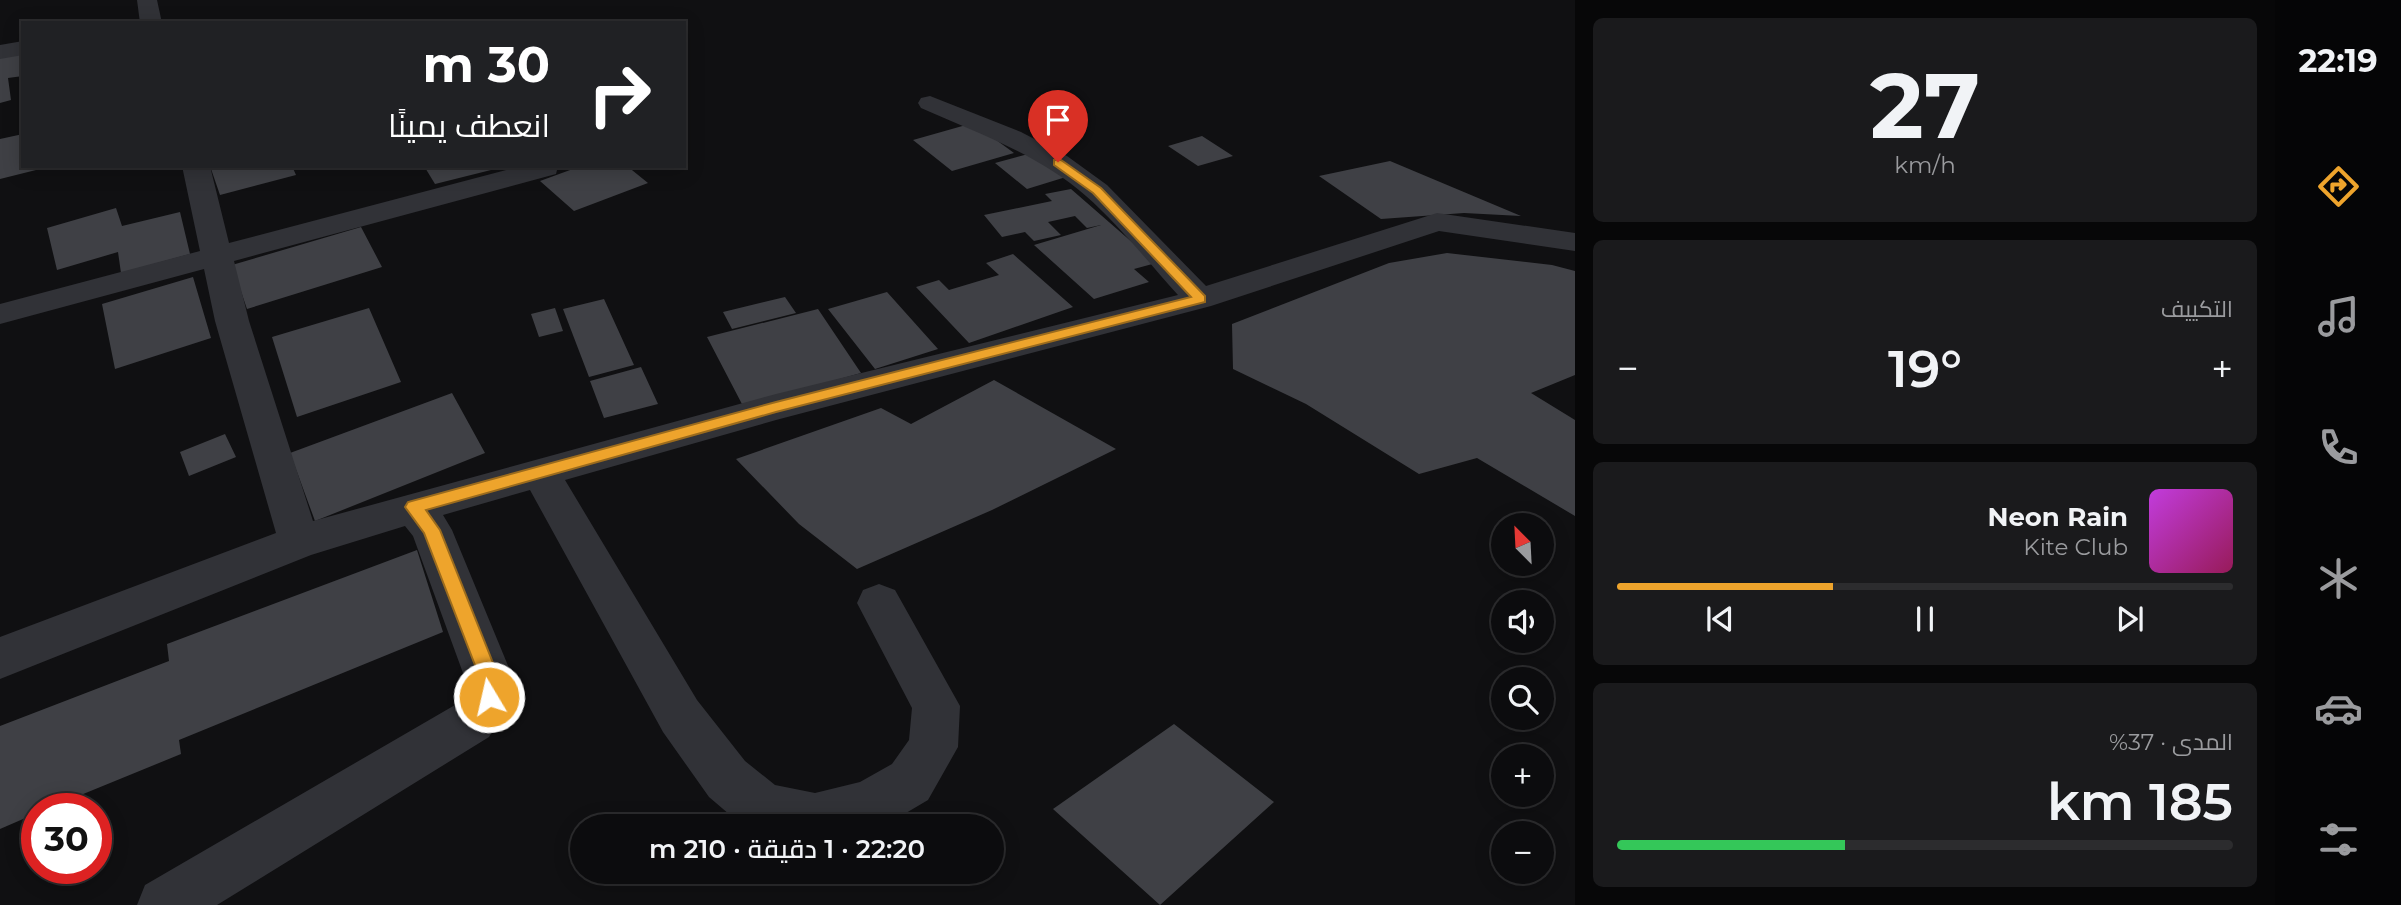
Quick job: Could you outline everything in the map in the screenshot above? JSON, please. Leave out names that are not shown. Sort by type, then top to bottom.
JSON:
[{"type":"street","points":[[0,52],[21,48]]},
{"type":"street","points":[[930,103],[1012,138],[1058,162],[1097,191],[1200,299]]},
{"type":"street","points":[[196,168],[232,321],[299,542]]},
{"type":"street","points":[[0,314],[546,168]]},
{"type":"street","points":[[0,658],[299,542],[414,507],[776,407],[1200,299],[1437,222],[1575,242]]},
{"type":"street","points":[[540,472],[680,716],[727,779],[763,809],[815,819],[869,806],[910,782],[933,747],[936,706],[879,603]]},
{"type":"street","points":[[165,905],[472,721],[489,697],[487,673],[431,530],[414,507]]},
{"type":"building","points":[[21,53],[21,76],[8,78],[11,100],[0,103],[0,57]]},
{"type":"building","points":[[973,123],[1014,153],[952,171],[913,140]]},
{"type":"building","points":[[21,134],[21,168],[44,168],[0,179],[0,139]]},
{"type":"building","points":[[1202,136],[1233,156],[1198,166],[1168,146]]},
{"type":"building","points":[[1032,153],[1066,177],[1027,189],[995,163]]},
{"type":"building","points":[[1390,161],[1521,216],[1464,213],[1381,219],[1319,176]]},
{"type":"building","points":[[211,168],[293,168],[296,175],[220,195]]},
{"type":"building","points":[[425,168],[495,169],[435,184]]},
{"type":"building","points":[[576,168],[629,168],[648,183],[574,211],[540,181]]},
{"type":"building","points":[[1071,189],[1156,263],[1134,269],[1149,282],[1094,299],[1034,245],[1101,225],[1087,228],[1075,216],[1048,222],[1061,235],[1034,241],[1025,232],[1002,237],[984,215],[1052,201],[1045,194]]},
{"type":"building","points":[[116,208],[122,226],[180,212],[190,254],[121,273],[118,252],[57,270],[47,228]]},
{"type":"building","points":[[361,227],[382,267],[247,309],[232,265]]},
{"type":"building","points":[[1447,253],[1552,265],[1575,271],[1575,375],[1531,393],[1575,420],[1575,516],[1477,458],[1419,474],[1306,404],[1233,369],[1232,324],[1389,263]]},
{"type":"building","points":[[1013,254],[1073,307],[969,343],[916,287],[939,280],[949,290],[999,275],[986,263]]},
{"type":"building","points":[[193,277],[211,338],[115,369],[102,304]]},
{"type":"building","points":[[887,292],[938,349],[875,369],[828,309]]},
{"type":"building","points":[[785,297],[796,313],[732,329],[723,312]]},
{"type":"building","points":[[604,299],[634,365],[589,377],[563,309]]},
{"type":"building","points":[[369,308],[401,382],[297,417],[272,337]]},
{"type":"building","points":[[555,308],[563,331],[539,337],[531,314]]},
{"type":"building","points":[[818,309],[861,373],[743,406],[707,337]]},
{"type":"building","points":[[641,367],[658,404],[604,418],[590,381]]},
{"type":"building","points":[[994,380],[1116,449],[992,510],[857,569],[799,524],[736,459],[881,408],[911,424]]},
{"type":"building","points":[[452,393],[485,453],[315,521],[290,453]]},
{"type":"building","points":[[225,434],[236,457],[189,476],[180,452]]},
{"type":"building","points":[[417,550],[443,632],[179,740],[181,754],[86,793],[21,793],[21,820],[0,829],[0,726],[169,661],[167,644]]},
{"type":"building","points":[[1174,724],[1274,802],[1160,905],[1053,809]]},
{"type":"route","points":[[489,697],[487,673],[431,530],[414,507],[776,407],[1200,299],[1097,191],[1058,162]]}]
